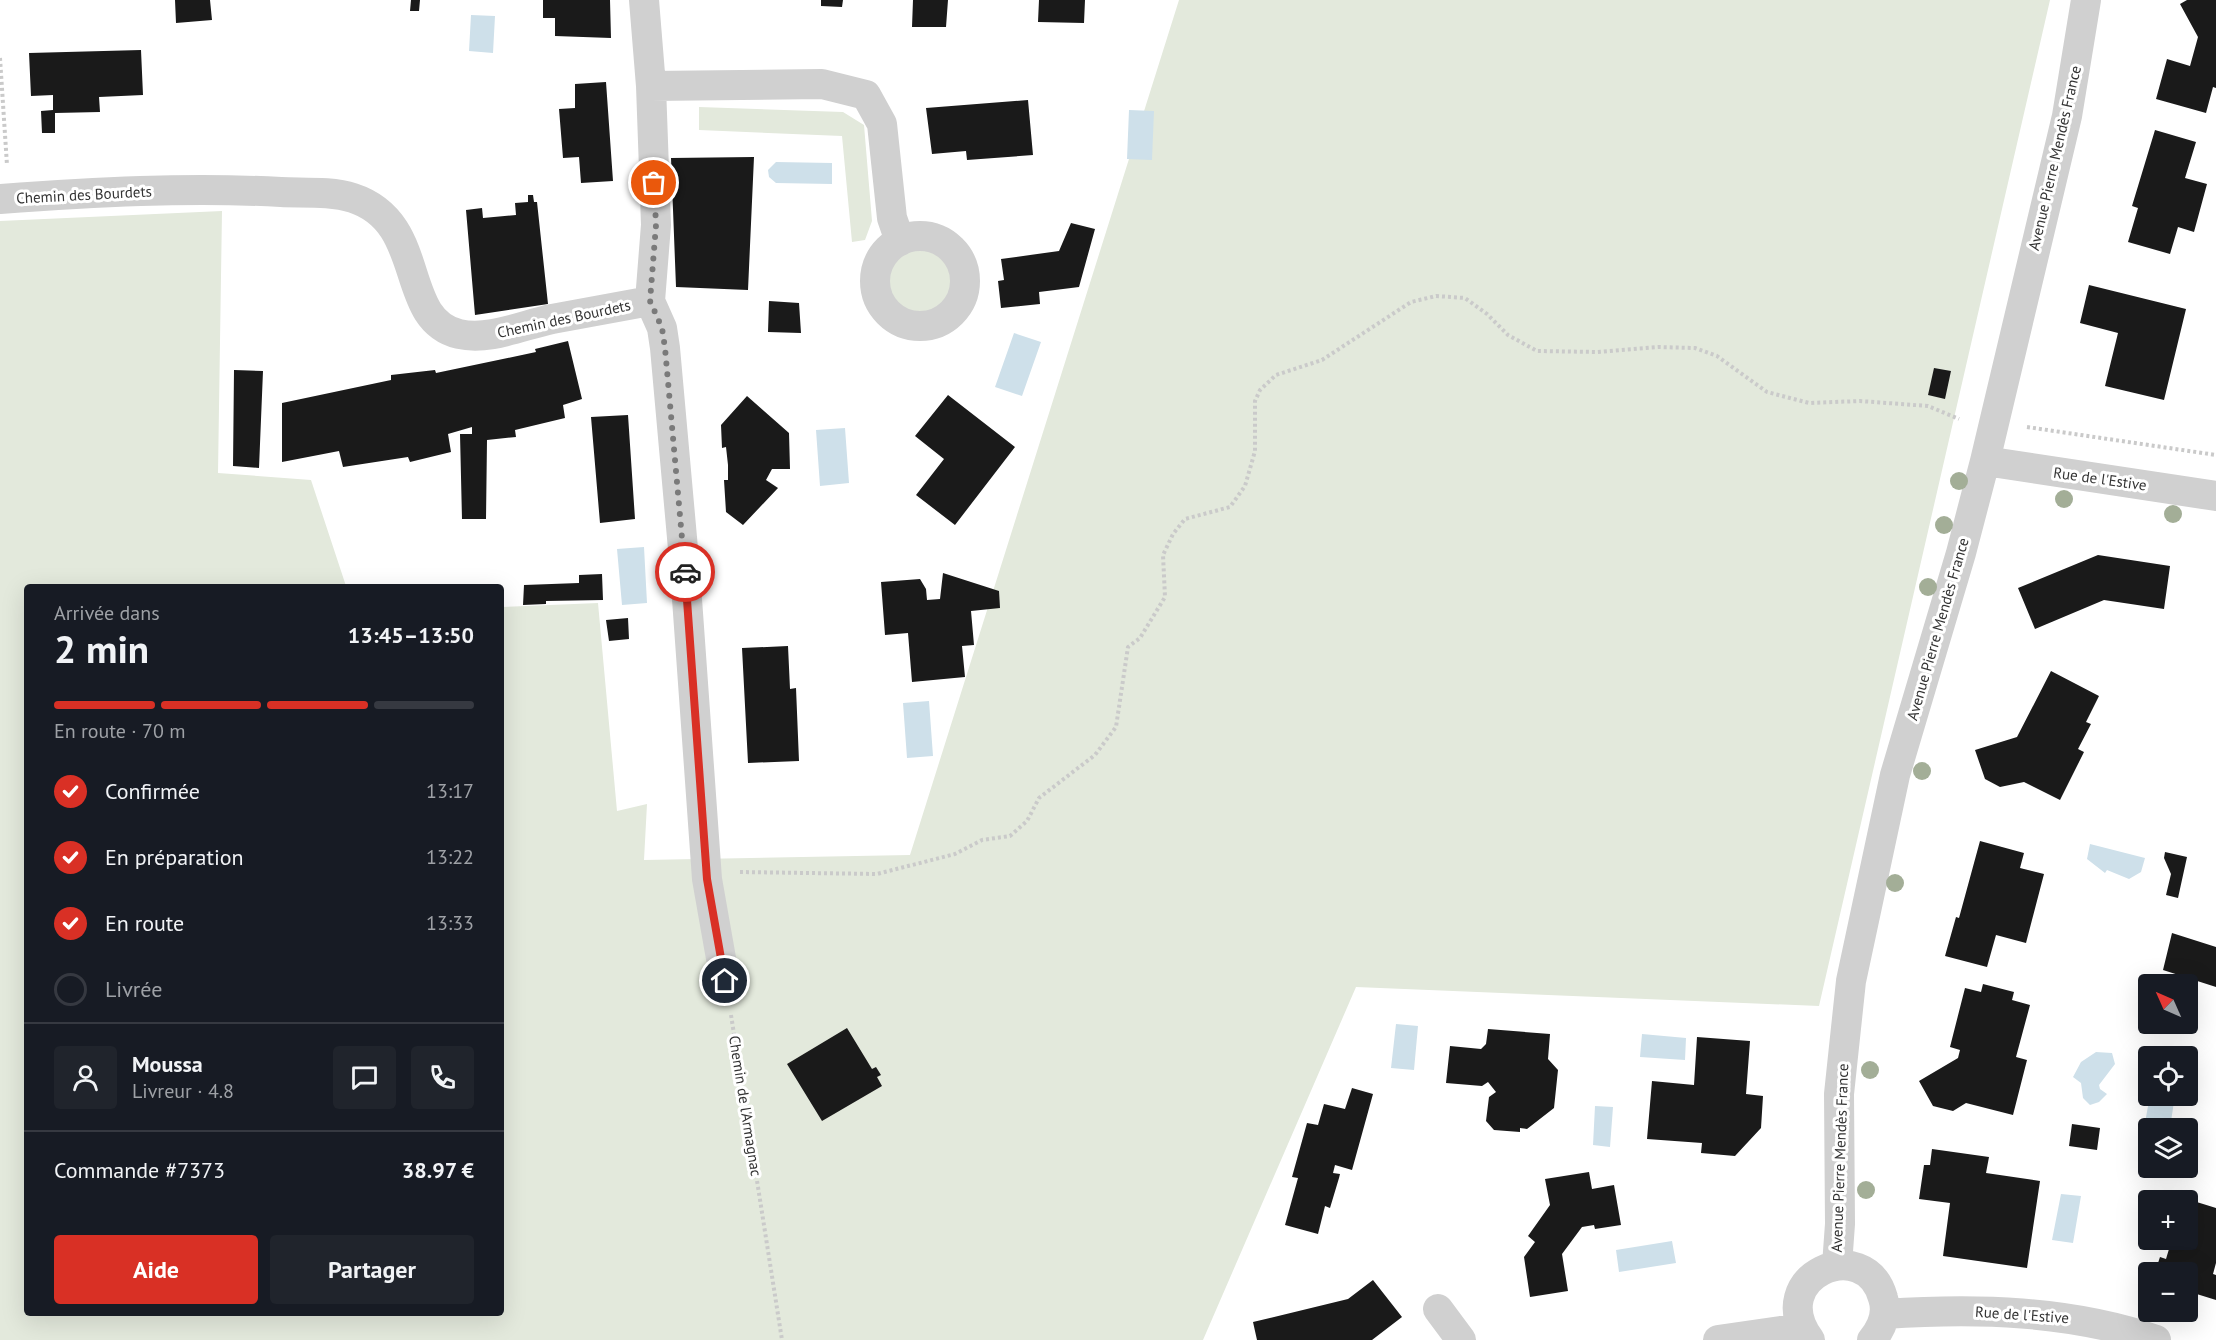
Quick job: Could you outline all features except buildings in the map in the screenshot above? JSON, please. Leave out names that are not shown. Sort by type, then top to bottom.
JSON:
[{"type":"street","name":"Chemin des Bourdets","points":[[5,199],[227,189],[327,194],[354,198],[380,214],[396,231],[408,254],[420,301],[443,327],[460,334],[492,334],[550,320],[650,301],[656,225],[651,86],[644,0]]},
{"type":"street","name":"Avenue Pierre Mendès France","points":[[1837,1265],[1840,1224],[1839,1094],[1851,981],[1895,775],[1961,553],[1985,461],[2067,116],[2086,0]]},
{"type":"street","points":[[651,86],[822,84],[866,95],[882,124],[892,218],[900,241]]},
{"type":"street","points":[[650,301],[662,328],[665,348],[685,571],[707,879],[725,981]]},
{"type":"street","name":"Rue de l'Estive","points":[[1985,461],[2216,496]]},
{"type":"street","points":[[1718,1340],[1806,1334],[1797,1315],[1803,1287],[1811,1276],[1837,1265],[1850,1265],[1873,1278],[1881,1288],[1878,1327]]},
{"type":"street","points":[[1438,1309],[1461,1340]]},
{"type":"street","name":"Rue de l'Estive","points":[[1878,1327],[1978,1312],[2077,1319],[2114,1326],[2156,1340]]},
{"type":"path","points":[[0,58],[5,199]]},
{"type":"path","points":[[707,879],[744,872],[877,874],[955,854],[982,840],[1010,836],[1027,821],[1039,798],[1095,754],[1116,728],[1128,647],[1140,638],[1165,597],[1163,555],[1173,534],[1185,519],[1230,507],[1245,486],[1255,451],[1255,401],[1260,390],[1276,375],[1322,360],[1411,302],[1436,296],[1466,298],[1487,314],[1508,335],[1537,351],[1597,352],[1659,347],[1695,348],[1717,356],[1767,392],[1809,403],[1860,401],[1928,406],[1956,418]]},
{"type":"path","points":[[2020,426],[2216,455]]},
{"type":"path","name":"Chemin de l'Armagnac","points":[[725,981],[782,1340]]},
{"type":"shaded area","points":[[1179,0],[2050,0],[1819,1006],[1356,987],[1203,1340],[0,1340],[0,221],[222,211],[218,473],[311,480],[345,584],[24,584],[24,1316],[504,1316],[504,607],[598,603],[617,811],[647,804],[644,860],[910,855]]},
{"type":"shaded area","points":[[699,107],[843,112],[864,125],[872,221],[865,240],[852,242],[842,136],[699,130]]},
{"type":"shaded area","points":[[919,249],[932,251],[947,264],[952,282],[950,295],[937,310],[919,315],[906,313],[891,300],[886,282],[888,269],[901,254]]},
{"type":"water","points":[[471,15],[495,16],[493,53],[469,51]]},
{"type":"water","points":[[1129,110],[1154,111],[1152,160],[1127,159]]},
{"type":"water","points":[[776,162],[832,163],[832,184],[776,183],[769,177],[768,170]]},
{"type":"water","points":[[1014,333],[1041,342],[1022,396],[995,387]]},
{"type":"water","points":[[845,428],[849,483],[820,486],[816,430]]},
{"type":"water","points":[[644,547],[647,603],[622,605],[617,549]]},
{"type":"water","points":[[929,701],[933,756],[907,758],[903,703]]},
{"type":"water","points":[[2090,844],[2145,858],[2141,872],[2129,879],[2107,870],[2105,873],[2087,859]]},
{"type":"water","points":[[1396,1024],[1418,1026],[1414,1070],[1391,1068]]},
{"type":"water","points":[[1642,1034],[1686,1038],[1685,1060],[1640,1057]]},
{"type":"water","points":[[2096,1052],[2112,1053],[2115,1064],[2099,1085],[2100,1089],[2107,1094],[2099,1102],[2090,1105],[2083,1098],[2081,1083],[2073,1077],[2081,1062]]},
{"type":"water","points":[[1595,1106],[1613,1107],[1610,1147],[1593,1145]]},
{"type":"water","points":[[2148,1106],[2173,1106],[2172,1118],[2146,1118]]},
{"type":"water","points":[[2061,1194],[2081,1196],[2073,1243],[2052,1240]]},
{"type":"water","points":[[1672,1241],[1676,1263],[1619,1272],[1616,1250]]},
{"type":"way so far","points":[[654,183],[656,225],[650,301],[662,328],[665,348],[685,572]]},
{"type":"route","points":[[685,572],[707,879],[725,981]]}]
